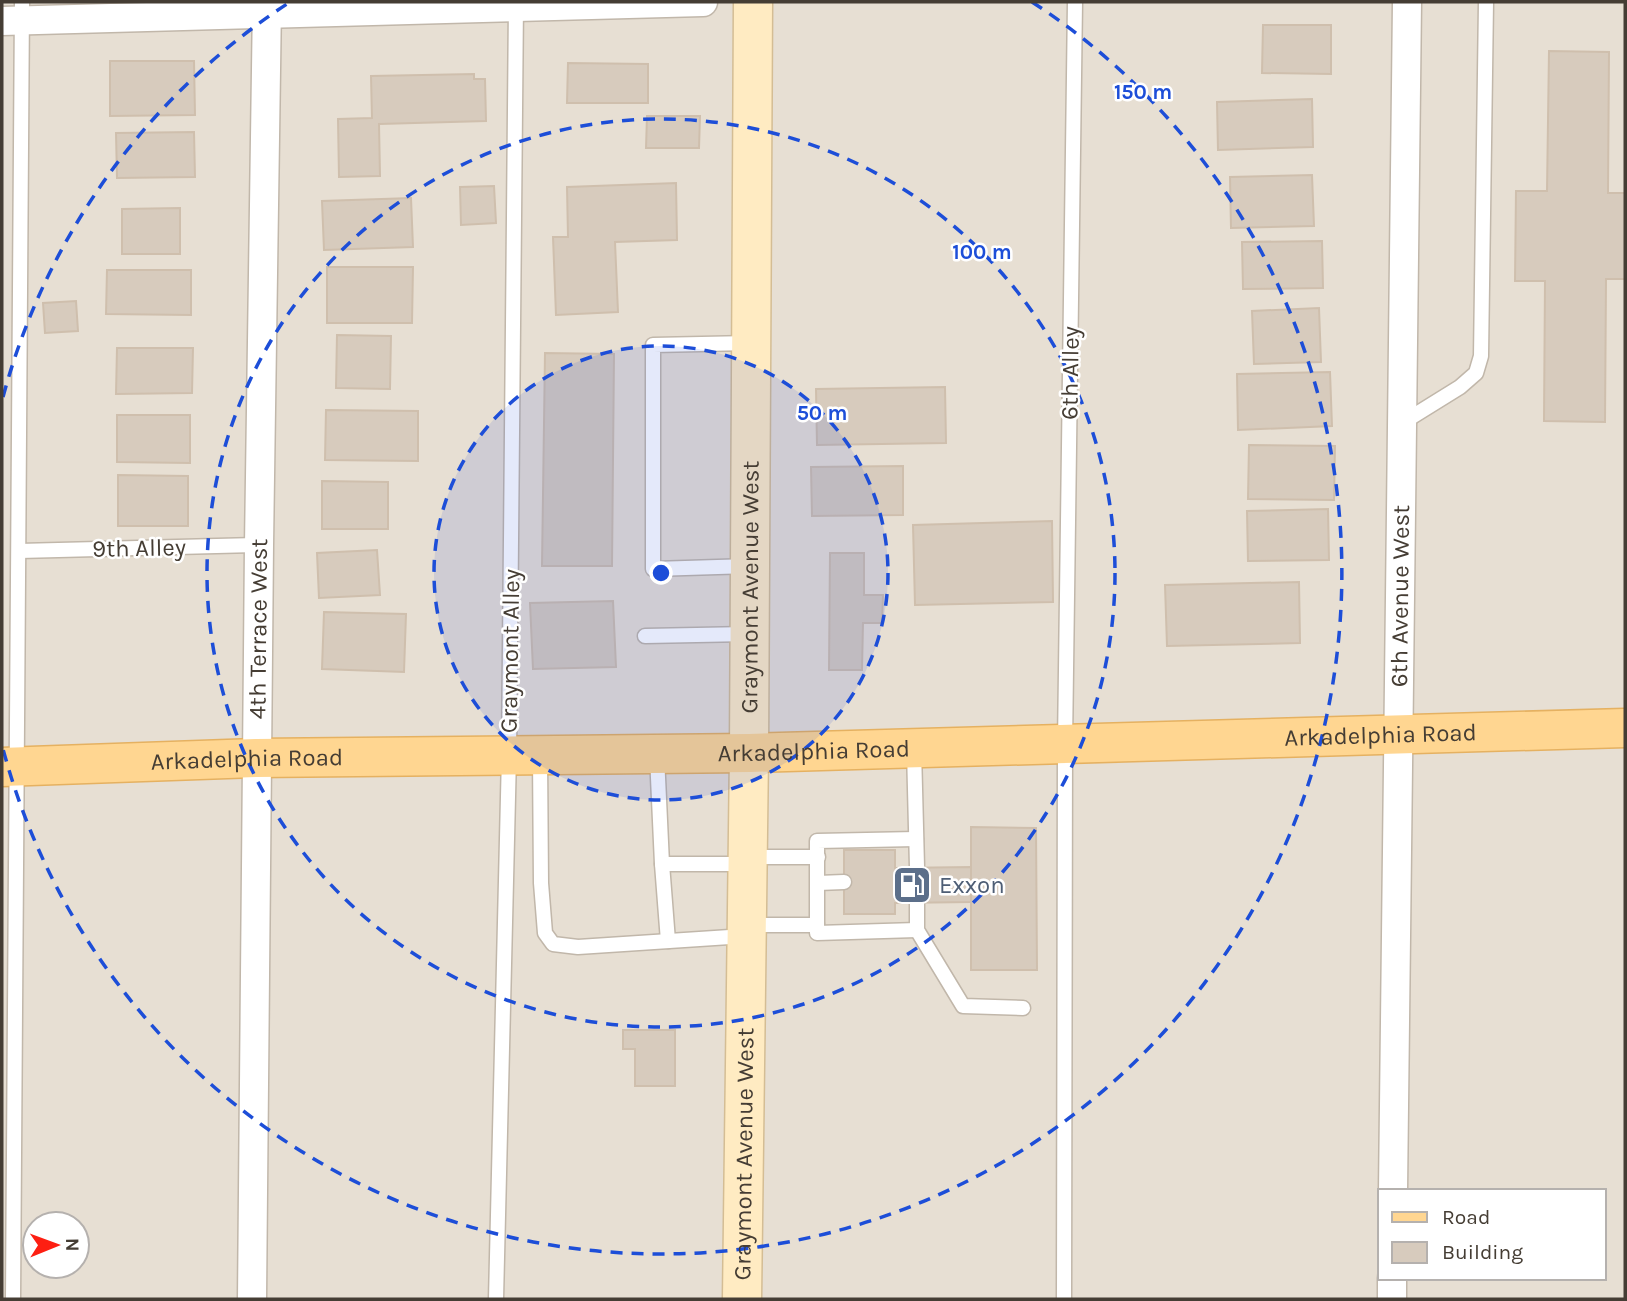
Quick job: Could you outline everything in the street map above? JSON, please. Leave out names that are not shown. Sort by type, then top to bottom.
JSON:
[{"type":"main road","name":"Graymont Avenue West","points":[[742,1299],[754,2]]},
{"type":"main road","name":"Arkadelphia Road","points":[[10,767],[256,758],[749,753],[1625,728]]},
{"type":"street","points":[[15,14],[703,2]]},
{"type":"street","name":"6th Avenue West","points":[[1393,1189],[1407,2]]},
{"type":"street","name":"4th Terrace West","points":[[252,1299],[258,545],[267,8]]},
{"type":"street","points":[[1392,1280],[1392,1299]]},
{"type":"lane","name":"6th Alley","points":[[1064,1299],[1065,744],[1075,2]]},
{"type":"lane","points":[[1402,423],[1460,387],[1476,373],[1481,356],[1486,2]]},
{"type":"lane","name":"Graymont Alley","points":[[496,1299],[524,756],[516,5]]},
{"type":"lane","points":[[13,1299],[10,767],[19,551],[15,14]]},
{"type":"lane","points":[[750,566],[653,569],[653,345],[751,343]]},
{"type":"lane","name":"9th Alley","points":[[19,551],[258,545]]},
{"type":"lane","points":[[645,636],[749,634]]},
{"type":"lane","points":[[914,748],[917,867]]},
{"type":"lane","points":[[657,754],[668,941]]},
{"type":"lane","points":[[524,756],[545,933],[553,944],[578,947],[668,941],[747,930],[817,925]]},
{"type":"lane","points":[[916,839],[817,841],[817,933],[917,930]]},
{"type":"lane","points":[[662,864],[818,857]]},
{"type":"lane","points":[[818,883],[844,882]]},
{"type":"lane","points":[[917,902],[917,930],[963,1006],[1023,1008]]},
{"type":"shaded area","points":[[2,2],[1625,2],[1625,1299],[2,1299]]},
{"type":"building","points":[[1263,25],[1331,25],[1331,74],[1262,73]]},
{"type":"building","points":[[1549,51],[1609,52],[1608,193],[1625,193],[1625,279],[1606,279],[1605,422],[1544,421],[1545,281],[1515,281],[1516,191],[1547,191]]},
{"type":"building","points":[[110,61],[194,61],[195,115],[110,116]]},
{"type":"building","points":[[568,63],[648,64],[648,103],[567,103]]},
{"type":"building","points":[[474,74],[474,79],[485,79],[486,121],[379,124],[380,176],[339,177],[338,119],[372,118],[371,76]]},
{"type":"building","points":[[1312,99],[1313,147],[1218,150],[1217,102]]},
{"type":"building","points":[[647,116],[700,116],[699,148],[646,148]]},
{"type":"building","points":[[194,132],[195,177],[117,178],[116,133]]},
{"type":"building","points":[[1312,175],[1314,226],[1231,228],[1230,177]]},
{"type":"building","points":[[676,183],[677,240],[615,242],[618,312],[556,315],[553,237],[568,237],[567,187]]},
{"type":"building","points":[[494,186],[496,223],[461,225],[460,187]]},
{"type":"building","points":[[411,198],[413,247],[324,250],[322,201]]},
{"type":"building","points":[[180,208],[180,254],[122,254],[122,209]]},
{"type":"building","points":[[1322,241],[1323,288],[1243,289],[1242,242]]},
{"type":"building","points":[[327,267],[413,267],[412,323],[327,323]]},
{"type":"building","points":[[107,270],[191,270],[191,315],[106,314]]},
{"type":"building","points":[[76,301],[78,331],[45,333],[43,303]]},
{"type":"building","points":[[1319,308],[1321,362],[1254,364],[1252,311]]},
{"type":"building","points":[[337,335],[391,336],[390,389],[336,388]]},
{"type":"building","points":[[117,348],[193,348],[192,393],[116,394]]},
{"type":"building","points":[[545,353],[614,354],[612,566],[542,566]]},
{"type":"building","points":[[1330,372],[1332,426],[1238,430],[1237,374]]},
{"type":"building","points":[[945,387],[946,443],[817,445],[816,389]]},
{"type":"building","points":[[326,410],[418,411],[418,461],[325,460]]},
{"type":"building","points":[[117,415],[190,415],[190,463],[117,462]]},
{"type":"building","points":[[1249,445],[1335,446],[1334,500],[1248,499]]},
{"type":"building","points":[[903,466],[903,515],[812,516],[811,467]]},
{"type":"building","points":[[118,475],[188,476],[188,526],[118,526]]},
{"type":"building","points":[[322,481],[388,482],[388,529],[322,529]]},
{"type":"building","points":[[1328,509],[1329,560],[1248,561],[1247,511]]},
{"type":"building","points":[[1052,521],[1053,602],[915,605],[913,525]]},
{"type":"building","points":[[377,550],[380,595],[319,598],[317,553]]},
{"type":"building","points":[[830,553],[864,553],[864,595],[883,595],[882,623],[863,623],[862,670],[829,670]]},
{"type":"building","points":[[1299,582],[1300,643],[1167,646],[1165,585]]},
{"type":"building","points":[[613,601],[616,667],[533,669],[530,603]]},
{"type":"building","points":[[324,612],[406,614],[404,672],[322,669]]},
{"type":"building","points":[[971,827],[1036,828],[1037,970],[971,970]]},
{"type":"building","points":[[844,850],[895,850],[895,868],[971,867],[971,902],[895,903],[895,914],[844,914]]},
{"type":"building","points":[[623,1030],[675,1030],[675,1086],[635,1086],[635,1049],[623,1049]]},
{"type":"place","name":"Exxon","points":[[912,885]]}]
